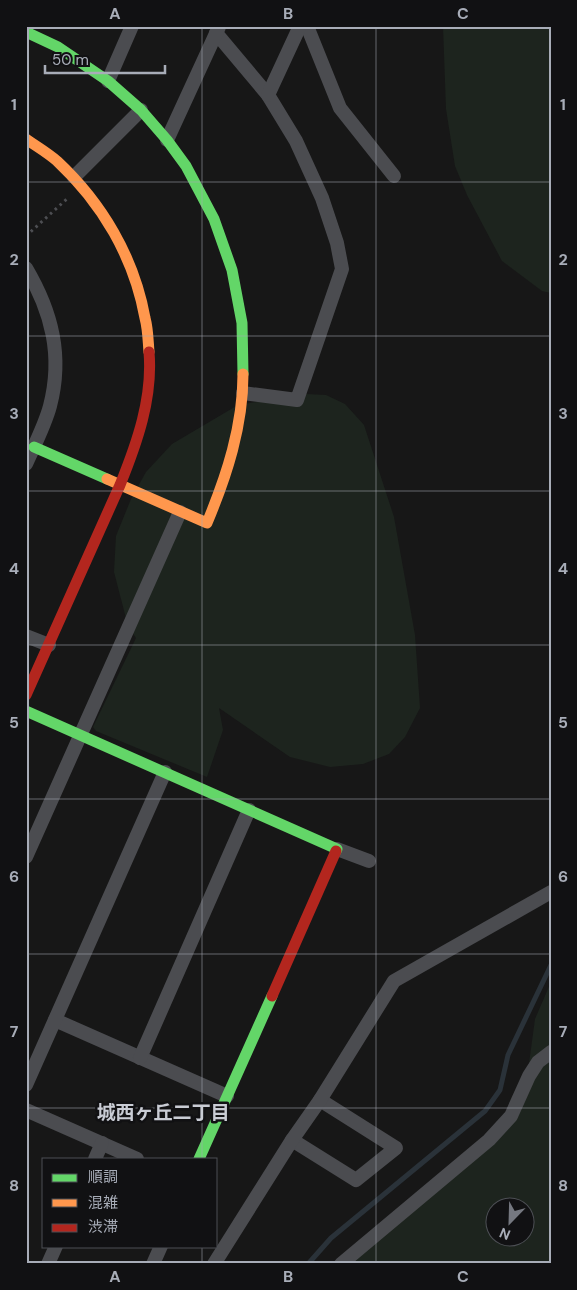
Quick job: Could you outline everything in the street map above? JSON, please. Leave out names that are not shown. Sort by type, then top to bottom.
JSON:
[{"type":"street","points":[[108,81],[132,26]]},
{"type":"street","points":[[268,95],[300,26]]},
{"type":"street","points":[[307,26],[340,108],[394,176]]},
{"type":"street","points":[[167,140],[217,30],[268,95],[296,141],[322,198],[337,243],[342,269],[296,400],[243,393]]},
{"type":"street","points":[[30,31],[58,47],[108,81],[141,110],[186,166],[214,219],[232,270],[242,323],[243,393],[237,436],[221,490],[207,523],[34,447]]},
{"type":"street","points":[[78,181],[141,110]]},
{"type":"street","points":[[26,139],[39,146],[78,181],[101,209],[129,262],[148,327],[150,356],[148,392],[134,452],[26,695]]},
{"type":"street","points":[[26,268],[44,302],[54,335],[55,379],[50,407],[26,464]]},
{"type":"street","points":[[26,857],[180,512]]},
{"type":"street","points":[[26,636],[49,645]]},
{"type":"street","points":[[26,711],[337,849],[369,861]]},
{"type":"street","points":[[26,1085],[31,1061],[55,1020],[165,772]]},
{"type":"street","points":[[140,1058],[250,810]]},
{"type":"street","points":[[199,1158],[337,849]]},
{"type":"street","points":[[214,1264],[394,981],[551,892]]},
{"type":"street","points":[[55,1020],[227,1096]]},
{"type":"street","points":[[341,1264],[489,1140],[511,1116],[529,1076],[538,1062],[551,1052]]},
{"type":"street","points":[[292,1140],[356,1180],[396,1148],[320,1100]]},
{"type":"street","points":[[26,1110],[135,1158]]},
{"type":"street","points":[[95,1158],[102,1144]]},
{"type":"street","points":[[48,1264],[55,1248]]},
{"type":"street","points":[[153,1264],[160,1248]]},
{"type":"path","points":[[26,236],[78,181]]},
{"type":"shaded area","points":[[443,26],[551,26],[551,293],[542,291],[502,261],[467,195],[455,166],[446,109]]},
{"type":"shaded area","points":[[306,394],[326,395],[345,404],[364,425],[394,517],[415,635],[420,708],[405,737],[389,754],[363,764],[330,767],[290,757],[219,708],[223,730],[207,777],[96,731],[93,727],[136,638],[128,626],[114,572],[116,536],[131,499],[146,472],[172,444],[238,405]]},
{"type":"shaded area","points":[[551,982],[551,1264],[347,1264],[494,1141],[525,1093],[535,1019]]},
{"type":"waterway","points":[[308,1264],[331,1238],[485,1111],[500,1090],[508,1055],[551,965]]},
{"type":"traffic: fast","points":[[26,32],[58,47],[108,81],[141,110],[186,166],[214,219],[232,270],[242,323],[243,374]]},
{"type":"traffic: fast","points":[[34,447],[107,479]]},
{"type":"traffic: fast","points":[[26,711],[337,849],[336,851]]},
{"type":"traffic: fast","points":[[199,1158],[272,996]]},
{"type":"traffic: slow","points":[[26,139],[53,158],[73,177],[102,213],[114,232],[133,274],[140,295],[147,326],[149,352]]},
{"type":"traffic: slow","points":[[107,479],[207,523],[221,487],[237,431],[243,374]]},
{"type":"traffic: jam","points":[[26,695],[120,485],[138,437],[149,386],[149,352]]},
{"type":"traffic: jam","points":[[272,996],[336,851]]},
{"type":"district","name":"城西ヶ丘二丁目","points":[[163,1112]]}]
